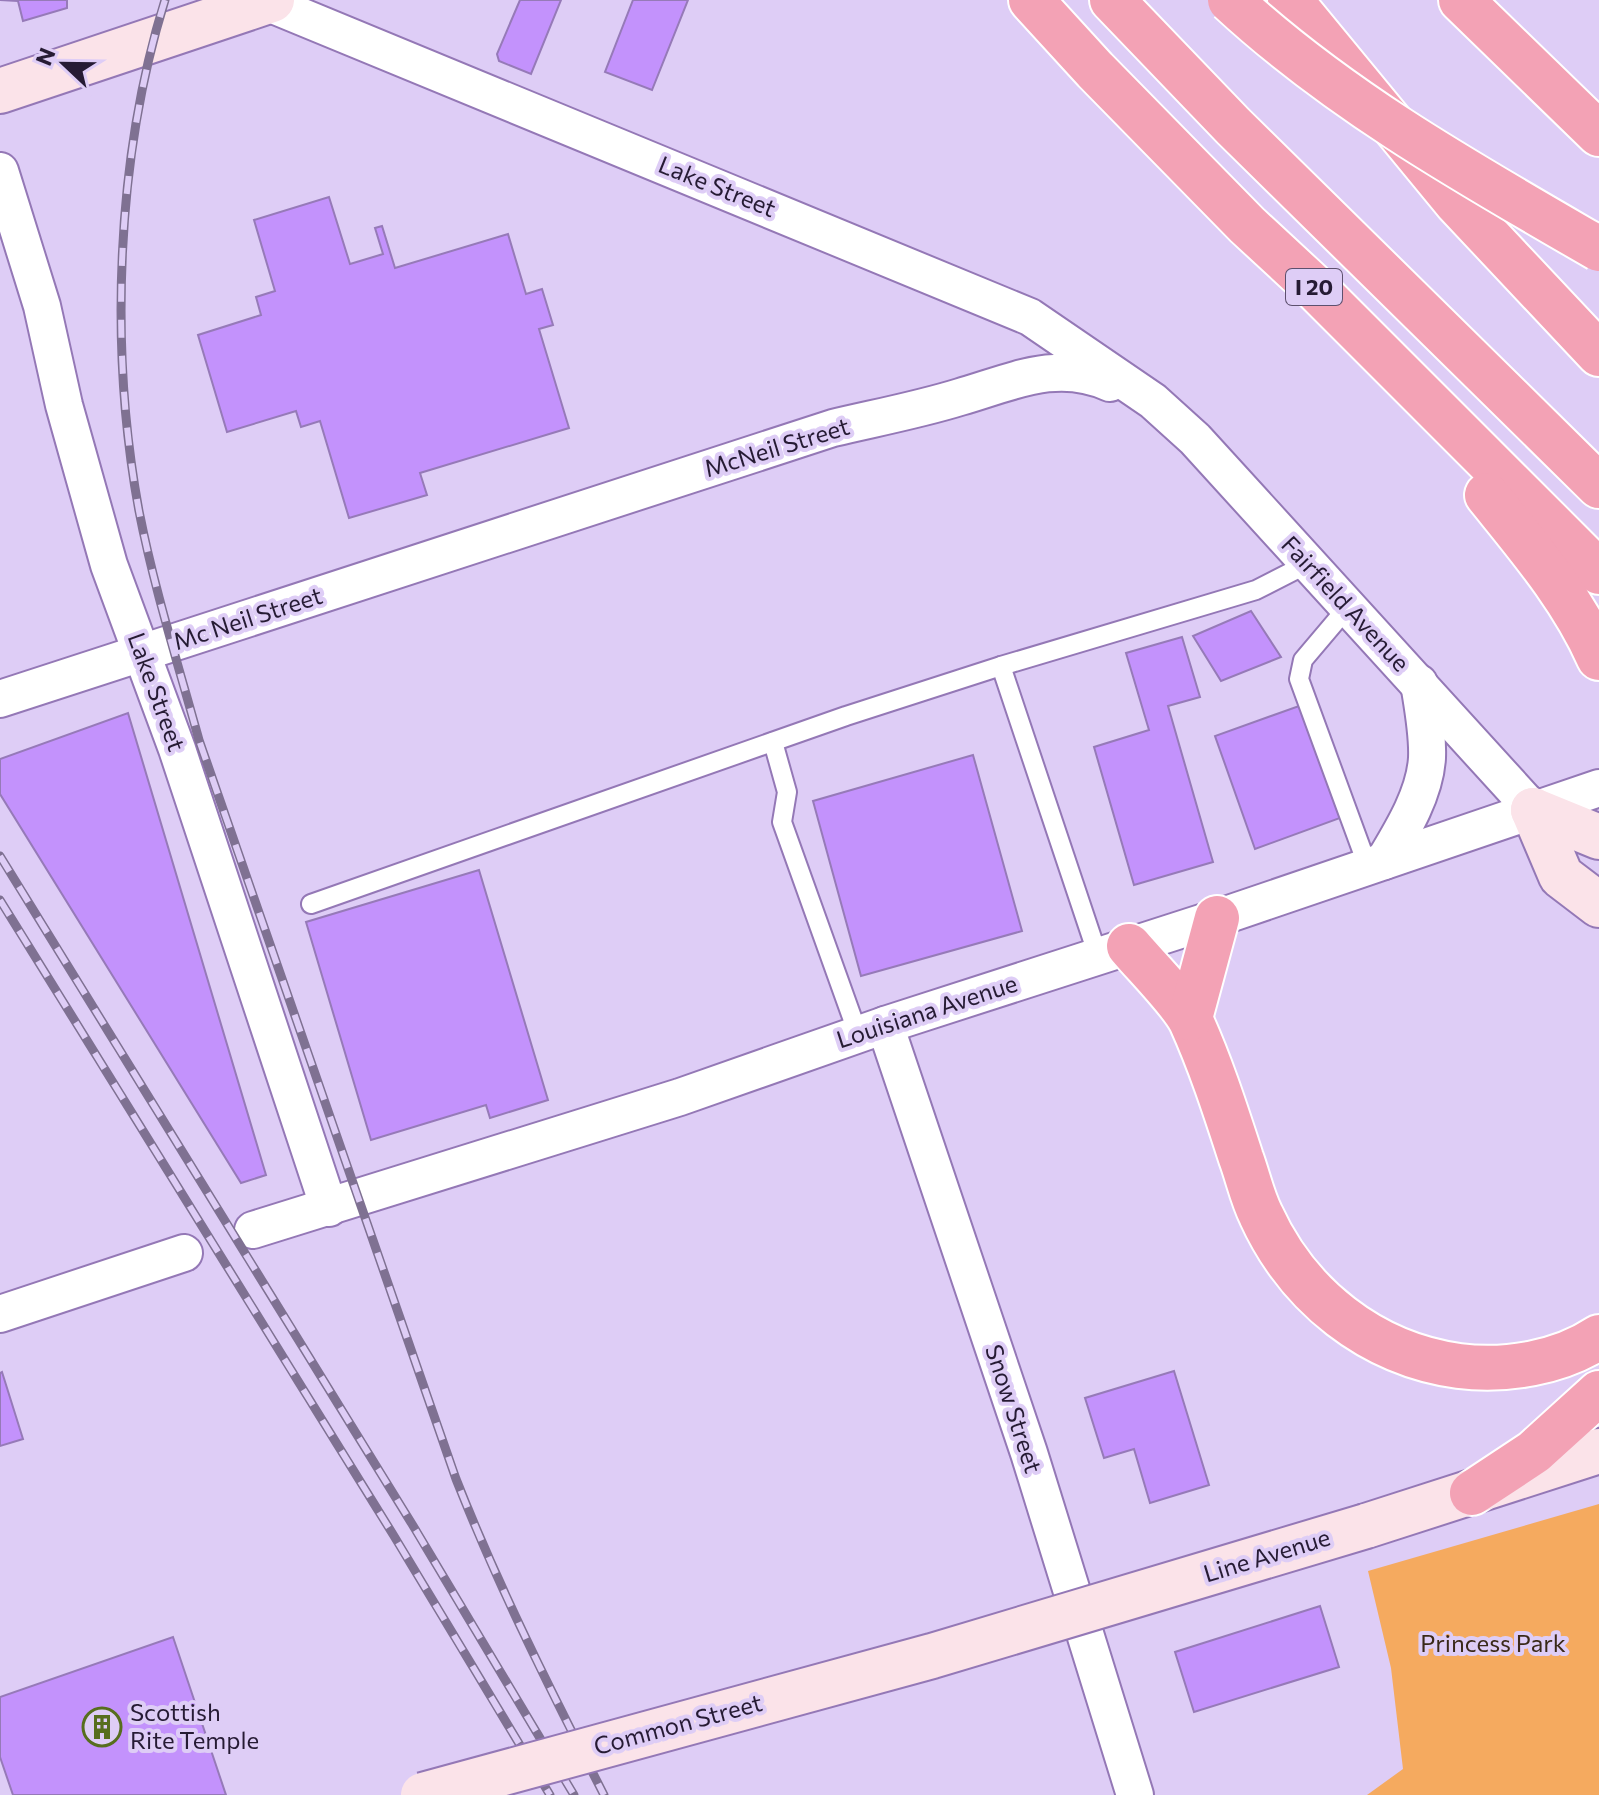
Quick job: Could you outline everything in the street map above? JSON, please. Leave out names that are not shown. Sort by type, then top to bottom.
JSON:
[{"type":"highway","name":"I 20","points":[[1031,0],[1247,225],[1314,287],[1599,572]]},
{"type":"highway","points":[[1112,0],[1244,137],[1599,486]]},
{"type":"highway","points":[[1230,0],[1262,30],[1349,96],[1485,184],[1599,249]]},
{"type":"highway","points":[[1290,0],[1457,203],[1599,354]]},
{"type":"highway","points":[[1461,0],[1599,134]]},
{"type":"highway","points":[[1314,287],[1537,557],[1592,641]]},
{"type":"highway","points":[[1190,1018],[1217,918]]},
{"type":"highway","points":[[1114,951],[1190,1018],[1260,1214],[1283,1256],[1302,1282],[1337,1315],[1363,1333],[1408,1354],[1440,1363],[1473,1367],[1506,1367],[1538,1362],[1585,1346],[1599,1337]]},
{"type":"highway","points":[[1472,1493],[1534,1452],[1599,1393]]},
{"type":"main road","points":[[0,91],[269,1]]},
{"type":"main road","name":"Fairfield Avenue","points":[[1533,810],[1599,837]]},
{"type":"main road","name":"Fairfield Avenue","points":[[1533,810],[1561,876],[1599,905]]},
{"type":"main road","name":"Line Avenue","points":[[932,1656],[1366,1526],[1599,1451]]},
{"type":"main road","name":"Common Street","points":[[423,1795],[932,1656]]},
{"type":"street","name":"Lake Street","points":[[269,1],[1030,317],[1153,401]]},
{"type":"street","name":"Lake Street","points":[[0,171],[42,306],[64,405],[109,565],[177,749],[329,1208]]},
{"type":"street","name":"McNeil Street","points":[[404,568],[833,428],[960,398],[1019,377],[1070,371],[1102,379],[1153,401]]},
{"type":"street","name":"Fairfield Avenue","points":[[1153,401],[1195,439],[1533,810]]},
{"type":"street","name":"Mc Neil Street","points":[[0,699],[404,568]]},
{"type":"street","points":[[1376,864],[1407,820],[1424,778],[1427,759],[1419,683]]},
{"type":"street","name":"Louisiana Avenue","points":[[253,1230],[680,1097],[1599,788]]},
{"type":"street","name":"Snow Street","points":[[872,1030],[1029,1453],[1135,1795]]},
{"type":"street","points":[[0,1314],[184,1253]]},
{"type":"lane","points":[[311,904],[846,716],[1256,590],[1307,564]]},
{"type":"lane","points":[[1347,608],[1303,660],[1299,679],[1376,864]]},
{"type":"lane","points":[[1001,666],[1114,951]]},
{"type":"lane","points":[[773,742],[787,792],[782,822],[872,1030]]},
{"type":"green space","name":"Princess Park","points":[[1599,1504],[1599,1795],[1367,1795],[1403,1769],[1391,1668],[1368,1571]]},
{"type":"building","points":[[0,0],[67,0],[67,8],[23,21],[18,1]]},
{"type":"building","points":[[520,0],[561,0],[531,74],[499,61],[497,54]]},
{"type":"building","points":[[633,0],[688,0],[652,90],[605,72]]},
{"type":"building","points":[[329,197],[350,264],[383,254],[375,228],[382,226],[395,268],[508,234],[526,294],[542,289],[553,325],[539,329],[569,428],[420,473],[427,495],[349,518],[320,421],[301,427],[296,411],[227,432],[198,335],[261,315],[256,297],[275,291],[254,220]]},
{"type":"building","points":[[1251,611],[1281,657],[1221,681],[1193,636]]},
{"type":"building","points":[[1182,637],[1200,697],[1168,706],[1213,862],[1134,885],[1094,747],[1149,730],[1126,653]]},
{"type":"building","points":[[1299,706],[1340,818],[1255,849],[1215,736]]},
{"type":"building","points":[[128,713],[266,1175],[241,1183],[0,794],[0,759]]},
{"type":"building","points":[[973,755],[1022,931],[861,976],[813,801]]},
{"type":"building","points":[[479,870],[548,1100],[490,1118],[486,1105],[371,1140],[306,922]]},
{"type":"building","points":[[1174,1371],[1209,1485],[1150,1503],[1134,1449],[1104,1458],[1085,1398]]},
{"type":"building","points":[[0,1373],[23,1439],[0,1446]]},
{"type":"building","points":[[1320,1606],[1339,1667],[1194,1712],[1175,1652]]},
{"type":"building","name":"Scottish Rite Temple","points":[[173,1637],[226,1795],[13,1795],[0,1757],[0,1697]]},
{"type":"railway","points":[[165,0],[136,124],[122,254],[121,319],[129,449],[152,569],[199,740],[456,1479],[508,1599],[604,1795]]},
{"type":"railway","points":[[0,856],[412,1524],[574,1795]]},
{"type":"railway","points":[[0,900],[394,1536],[550,1795]]},
{"type":"place","name":"Scottish Rite Temple","points":[[102,1727]]}]
